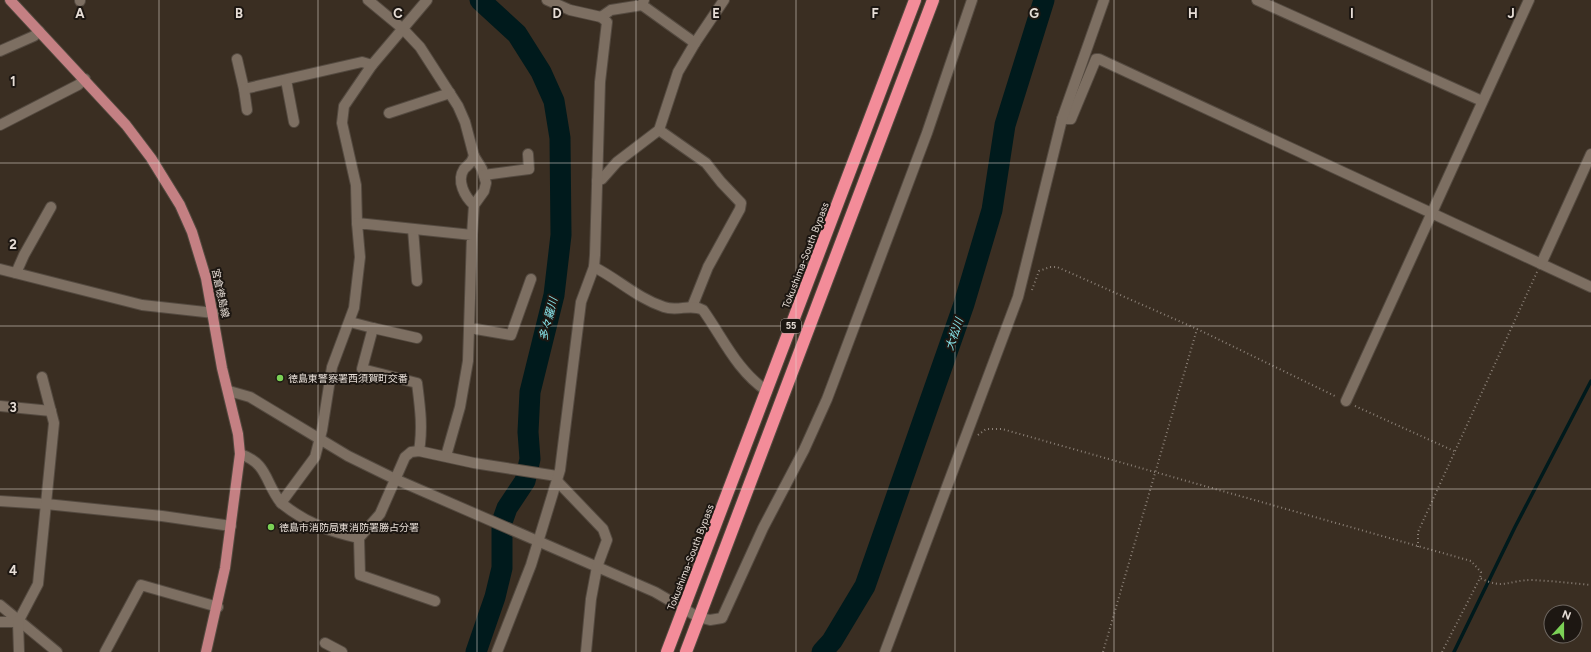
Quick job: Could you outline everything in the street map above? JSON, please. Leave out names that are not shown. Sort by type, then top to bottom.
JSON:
[{"type":"highway","name":"Tokushima-South Bypass","points":[[667,652],[682,608],[767,391],[914,0]]},
{"type":"highway","name":"55","points":[[686,652],[933,0]]},
{"type":"main road","name":"宮倉徳島線","points":[[10,0],[85,79],[130,130],[151,158],[180,205],[192,232],[206,278],[214,313],[222,368],[229,391],[238,434],[240,454],[231,526],[218,607],[206,652]]},
{"type":"street","points":[[368,0],[403,29],[420,47],[450,94],[465,122],[474,156],[484,175],[486,183],[484,191],[474,205],[470,328],[464,384],[446,456]]},
{"type":"street","points":[[281,503],[315,457],[320,440],[332,367],[350,322],[358,286],[360,257],[356,185],[345,142],[342,114],[348,97],[372,65],[427,0]]},
{"type":"street","points":[[497,652],[538,542],[557,478],[562,457],[581,302],[594,267],[600,82],[607,22],[601,16],[546,0]]},
{"type":"street","points":[[597,180],[602,179],[616,162],[659,130],[676,79],[695,43],[724,0]]},
{"type":"street","points":[[229,391],[250,397],[320,440],[395,479],[655,592],[698,617],[710,620],[722,618],[763,528],[804,450],[827,399],[927,133],[972,0]]},
{"type":"street","points":[[885,652],[1018,297],[1062,119],[1104,0]]},
{"type":"street","points":[[1257,0],[1482,101]]},
{"type":"street","points":[[1346,402],[1433,214],[1482,101],[1529,0]]},
{"type":"street","points":[[601,16],[611,10],[643,3],[695,43]]},
{"type":"street","points":[[0,51],[34,36],[39,31]]},
{"type":"street","points":[[237,59],[247,110]]},
{"type":"street","points":[[1062,119],[1071,119],[1096,59],[1099,59],[1591,287]]},
{"type":"street","points":[[244,89],[362,62],[372,65]]},
{"type":"street","points":[[0,125],[78,85],[85,79]]},
{"type":"street","points":[[286,80],[294,122]]},
{"type":"street","points":[[389,113],[450,94]]},
{"type":"street","points":[[659,130],[706,163],[721,182],[741,203],[740,209],[708,268],[692,307]]},
{"type":"street","points":[[484,175],[529,169],[528,154]]},
{"type":"street","points":[[1541,264],[1591,154]]},
{"type":"street","points":[[474,156],[473,161],[464,170],[461,176],[462,187],[467,198],[474,205]]},
{"type":"street","points":[[16,273],[24,255],[51,207]]},
{"type":"street","points":[[357,223],[472,235]]},
{"type":"street","points":[[412,229],[417,282]]},
{"type":"street","points":[[594,267],[649,302],[666,308],[680,310],[697,307],[703,310],[724,345],[749,376],[767,391]]},
{"type":"street","points":[[0,269],[142,304],[214,313]]},
{"type":"street","points":[[470,328],[511,335],[531,279]]},
{"type":"street","points":[[350,322],[417,338]]},
{"type":"street","points":[[373,328],[362,369],[417,383],[422,416],[422,432],[419,451]]},
{"type":"street","points":[[19,652],[18,622],[38,584],[54,423],[42,377]]},
{"type":"street","points":[[0,406],[51,412]]},
{"type":"street","points":[[435,601],[360,575],[359,538],[380,514],[405,457],[412,452],[419,451],[557,478],[607,535],[606,545],[597,567],[591,599],[586,652]]},
{"type":"street","points":[[240,454],[251,458],[258,463],[275,495],[281,503],[298,516],[312,524],[334,532],[359,538]]},
{"type":"street","points":[[0,501],[46,504],[162,516],[231,526]]},
{"type":"street","points":[[106,652],[141,585],[218,607]]},
{"type":"street","points":[[0,604],[18,622],[45,640],[57,652]]},
{"type":"street","points":[[0,622],[18,622]]},
{"type":"street","points":[[325,642],[342,652]]},
{"type":"path","points":[[1418,547],[1418,532],[1541,264]]},
{"type":"path","points":[[1031,292],[1039,272],[1050,267],[1057,268],[1197,329],[1346,402],[1454,451]]},
{"type":"path","points":[[1102,652],[1197,329]]},
{"type":"path","points":[[976,441],[979,434],[986,428],[1002,429],[1471,561],[1481,572],[1480,578],[1442,652]]},
{"type":"path","points":[[1480,578],[1495,585],[1504,585],[1526,580],[1591,585]]},
{"type":"waterway","name":"多々羅川","points":[[476,652],[495,597],[502,568],[502,522],[507,508],[525,481],[530,459],[528,432],[530,392],[554,295],[561,235],[560,138],[554,101],[541,72],[517,34],[480,0]]},
{"type":"waterway","name":"大松川","points":[[822,652],[832,641],[865,586],[964,304],[992,210],[1005,125],[1044,0]]},
{"type":"waterway","points":[[1454,652],[1515,527],[1591,381]]},
{"type":"place","name":"徳島東警察署西須賀町交番","points":[[280,378]]},
{"type":"place","name":"徳島市消防局東消防署勝占分署","points":[[271,527]]}]
